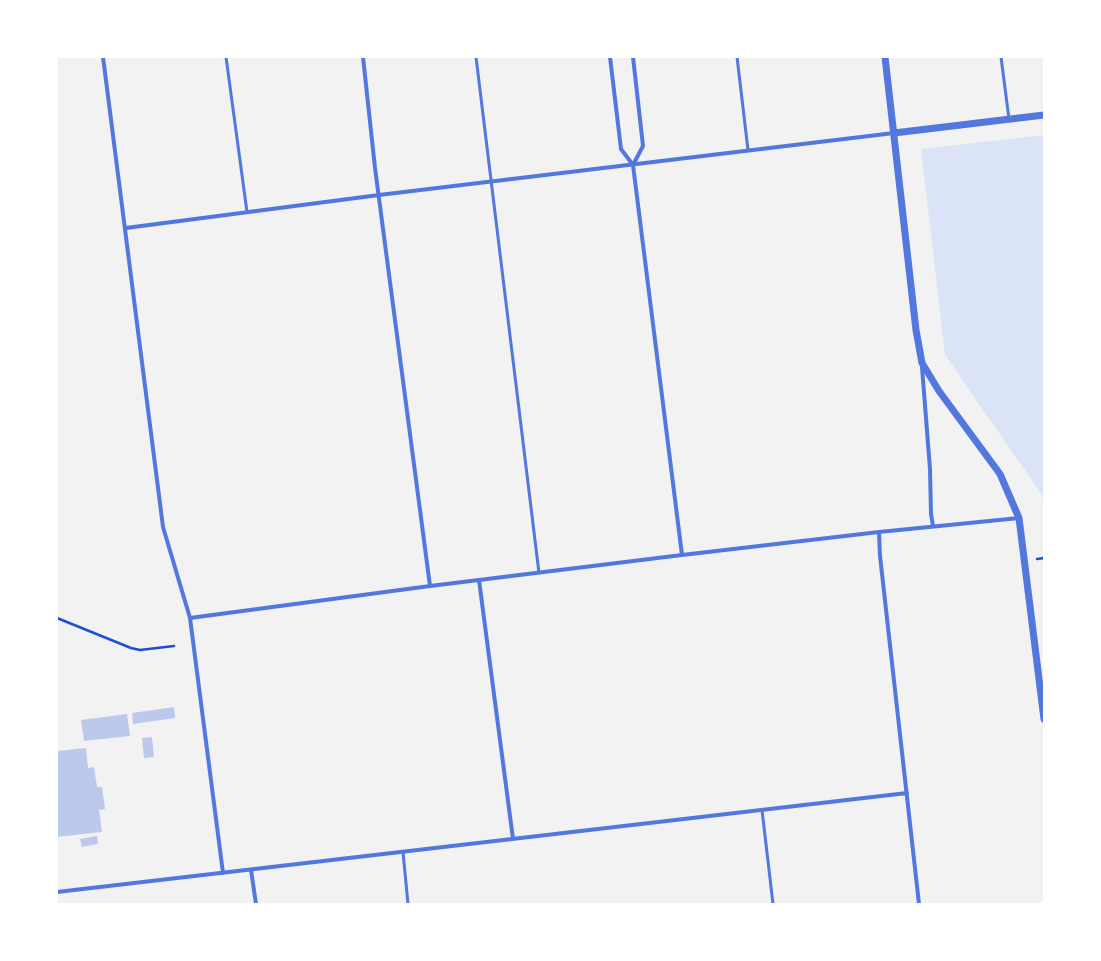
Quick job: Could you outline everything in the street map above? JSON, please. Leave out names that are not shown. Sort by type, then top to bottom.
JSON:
[{"type":"street","points":[[103,57],[163,527],[190,618],[223,873]]},
{"type":"street","points":[[363,57],[379,194],[430,586]]},
{"type":"street","points":[[610,57],[621,148],[633,165],[682,555]]},
{"type":"street","points":[[633,165],[643,146],[634,57]]},
{"type":"street","points":[[885,57],[916,330],[922,363],[933,526]]},
{"type":"street","points":[[126,228],[379,194],[1044,115]]},
{"type":"street","points":[[922,363],[939,391],[1000,474],[1019,518],[1044,718]]},
{"type":"street","points":[[190,618],[539,572],[879,532],[1019,518]]},
{"type":"street","points":[[879,532],[880,556],[919,904]]},
{"type":"street","points":[[479,580],[513,839]]},
{"type":"street","points":[[57,892],[907,793]]},
{"type":"street","points":[[251,870],[256,904]]},
{"type":"lane","points":[[226,57],[247,212]]},
{"type":"lane","points":[[476,57],[539,572]]},
{"type":"lane","points":[[737,57],[748,150]]},
{"type":"lane","points":[[1001,57],[1008,119]]},
{"type":"lane","points":[[762,810],[773,904]]},
{"type":"lane","points":[[402,852],[408,904]]},
{"type":"path","points":[[57,618],[131,648],[140,650],[174,646]]},
{"type":"shaded area","points":[[1044,135],[1044,512],[1042,495],[945,355],[921,149]]},
{"type":"building","points":[[174,707],[175,718],[133,724],[132,713]]},
{"type":"building","points":[[127,714],[130,736],[84,741],[81,720]]},
{"type":"building","points":[[152,737],[154,757],[144,758],[142,738]]},
{"type":"building","points":[[86,748],[88,768],[94,767],[97,787],[102,787],[105,809],[99,810],[102,832],[57,837],[57,751]]},
{"type":"building","points":[[97,836],[98,844],[82,847],[80,839]]}]
